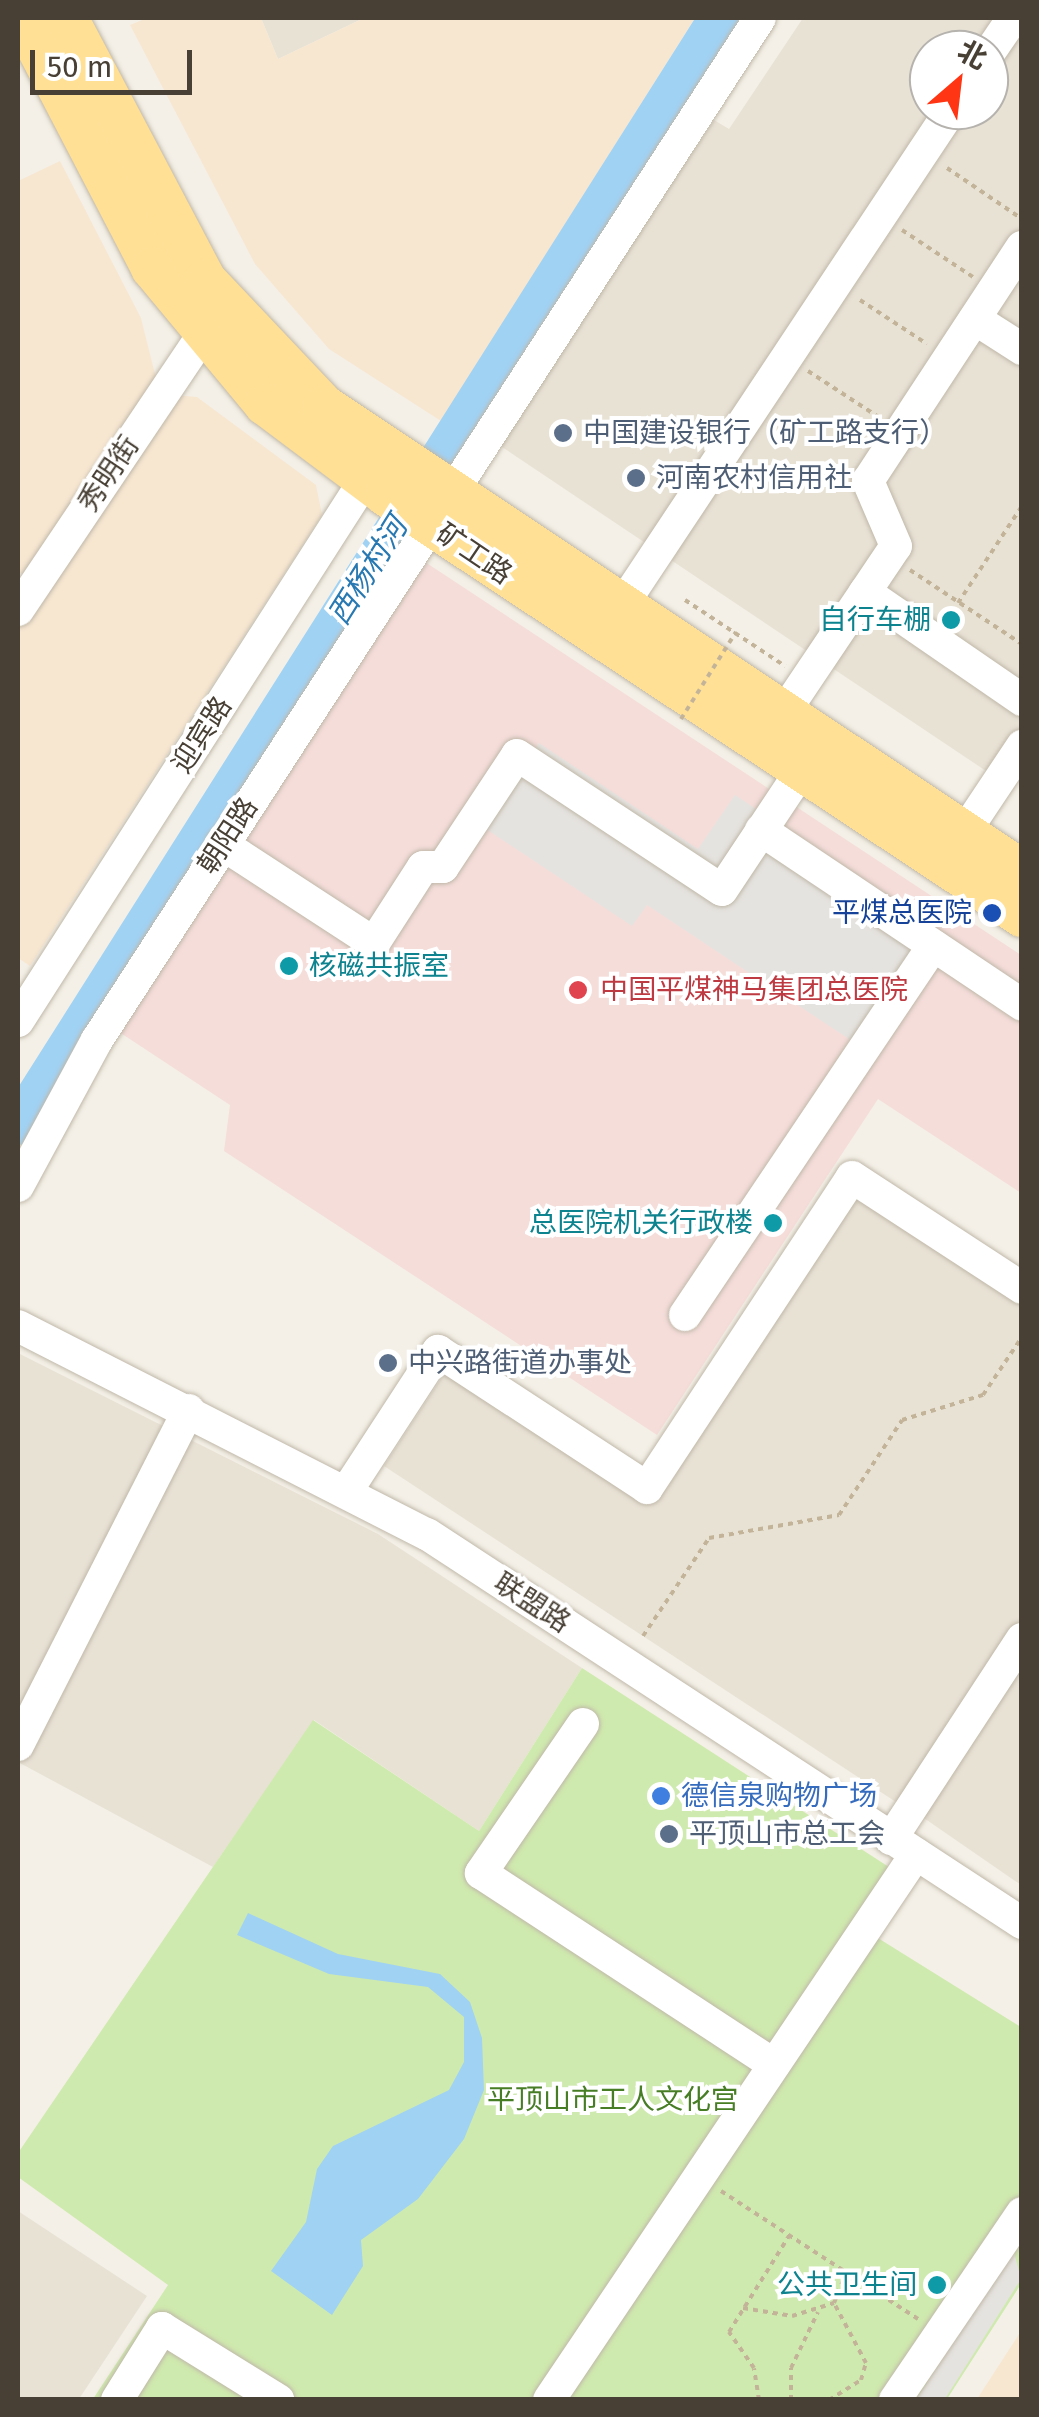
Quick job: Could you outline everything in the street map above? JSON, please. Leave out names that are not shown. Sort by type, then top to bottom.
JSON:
[{"type":"main road","name":"矿工路","points":[[22,18],[118,208],[201,338],[302,437],[386,472],[439,507],[801,770],[1022,916]]},
{"type":"main road","name":"矿工路","points":[[68,18],[205,280],[386,472]]},
{"type":"main road","name":"矿工路","points":[[439,507],[622,607],[1022,871]]},
{"type":"street","name":"朝阳路","points":[[18,1186],[97,1040],[439,507],[760,18]]},
{"type":"street","points":[[622,607],[938,130]]},
{"type":"street","points":[[783,714],[896,546],[868,481],[1022,248]]},
{"type":"street","points":[[975,319],[1022,349]]},
{"type":"street","name":"秀明街","points":[[18,610],[201,338]]},
{"type":"street","name":"迎宾路","points":[[18,1021],[386,472]]},
{"type":"street","points":[[865,592],[1022,700]]},
{"type":"street","points":[[964,833],[1022,746]]},
{"type":"street","points":[[222,844],[374,943],[423,867],[442,868],[517,755],[722,890],[801,770]]},
{"type":"street","points":[[762,830],[1022,1005]]},
{"type":"street","points":[[685,1315],[933,946]]},
{"type":"street","points":[[348,1489],[438,1351],[647,1488],[852,1177],[1022,1288]]},
{"type":"street","name":"联盟路","points":[[18,1326],[348,1489],[1022,1923]]},
{"type":"street","points":[[18,1745],[189,1410]]},
{"type":"street","points":[[549,2400],[774,2065],[1022,1639]]},
{"type":"street","points":[[583,1724],[480,1873],[774,2065]]},
{"type":"street","points":[[895,2400],[944,2336],[1022,2213]]},
{"type":"street","points":[[118,2400],[162,2328],[278,2400]]},
{"type":"path","points":[[930,157],[1022,219]]},
{"type":"path","points":[[887,220],[993,291]]},
{"type":"path","points":[[857,298],[949,359]]},
{"type":"path","points":[[794,362],[901,432]]},
{"type":"path","points":[[958,603],[1022,506]]},
{"type":"path","points":[[889,556],[1022,644]]},
{"type":"path","points":[[685,600],[788,668]]},
{"type":"path","points":[[681,718],[736,632]]},
{"type":"path","points":[[642,1636],[708,1538],[839,1515],[902,1420],[983,1395],[1022,1337]]},
{"type":"path","points":[[699,2176],[944,2336]]},
{"type":"path","points":[[759,2400],[754,2368],[729,2332],[789,2236]]},
{"type":"path","points":[[743,2308],[818,2312],[834,2303],[846,2272]]},
{"type":"path","points":[[829,2400],[862,2380],[866,2360],[834,2303]]},
{"type":"path","points":[[792,2400],[791,2368],[818,2312]]},
{"type":"shaded area","points":[[147,18],[261,18],[278,59],[364,18],[695,18],[441,421],[329,349],[255,264],[130,25]]},
{"type":"shaded area","points":[[261,18],[364,18],[278,59]]},
{"type":"shaded area","points":[[803,18],[1021,18],[1022,750],[1001,781],[496,443],[714,120],[729,129]]},
{"type":"shaded area","points":[[60,161],[141,318],[157,382],[28,578],[18,571],[18,181]]},
{"type":"shaded area","points":[[172,395],[197,397],[316,485],[322,515],[30,966],[18,958],[18,626]]},
{"type":"shaded area","name":"中国平煤神马集团总医院","points":[[419,558],[1021,955],[1021,1193],[878,1099],[657,1435],[224,1151],[230,1105],[110,1026]]},
{"type":"shaded area","points":[[539,743],[698,849],[735,795],[840,865],[925,945],[858,1045],[647,905],[632,926],[483,827]]},
{"type":"shaded area","points":[[852,1191],[1021,1302],[1021,1618],[899,1804],[384,1466],[444,1374],[646,1505]]},
{"type":"shaded area","points":[[18,1353],[378,1534],[582,1668],[479,1831],[314,1720],[213,1867],[18,1762]]},
{"type":"shaded area","points":[[1021,1664],[1021,1885],[921,1816]]},
{"type":"shaded area","points":[[18,2211],[147,2296],[79,2399],[18,2399]]},
{"type":"shaded area","points":[[1013,2248],[1021,2279],[945,2399],[916,2400]]},
{"type":"shaded area","points":[[1021,2331],[1021,2399],[977,2399]]},
{"type":"green space","name":"平顶山市工人文化宫","points":[[582,1668],[892,1869],[857,1925],[1021,2027],[1021,2284],[947,2399],[93,2399],[168,2285],[18,2177],[18,2153],[313,1720],[479,1831]]},
{"type":"water","points":[[248,1913],[338,1954],[440,1974],[470,2002],[482,2038],[484,2090],[464,2139],[418,2199],[361,2240],[363,2266],[332,2315],[271,2271],[306,2222],[317,2169],[333,2146],[449,2090],[464,2062],[464,2017],[428,1987],[329,1974],[237,1935]]},
{"type":"waterway","name":"西杨村河","points":[[18,1125],[719,18]]},
{"type":"place","name":"中国建设银行（矿工路支行）","points":[[563,433]]},
{"type":"place","name":"河南农村信用社","points":[[636,478]]},
{"type":"place","name":"自行车棚","points":[[951,620]]},
{"type":"place","name":"平煤总医院","points":[[992,913]]},
{"type":"place","name":"核磁共振室","points":[[289,966]]},
{"type":"place","name":"中国平煤神马集团总医院","points":[[578,990]]},
{"type":"place","name":"总医院机关行政楼","points":[[773,1223]]},
{"type":"place","name":"中兴路街道办事处","points":[[388,1363]]},
{"type":"place","name":"德信泉购物广场","points":[[661,1796]]},
{"type":"place","name":"平顶山市总工会","points":[[669,1834]]},
{"type":"place","name":"公共卫生间","points":[[937,2285]]}]
